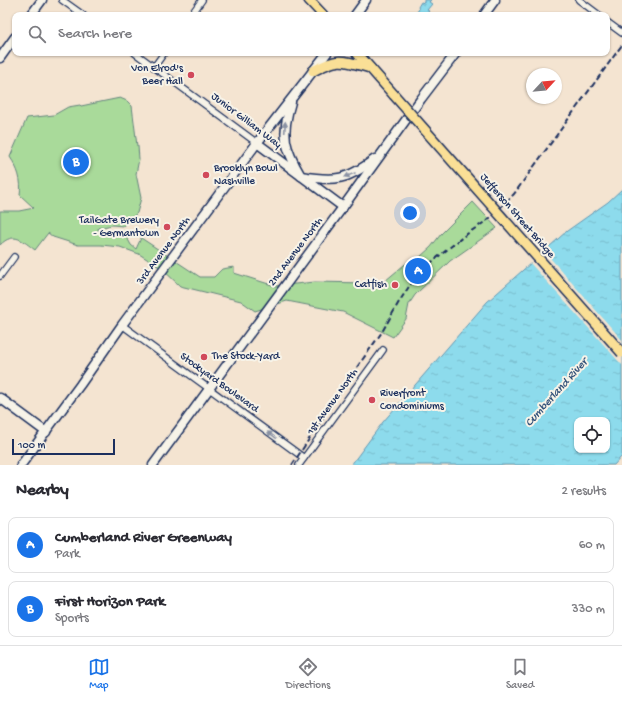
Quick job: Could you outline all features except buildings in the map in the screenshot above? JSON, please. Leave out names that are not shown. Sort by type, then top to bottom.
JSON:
[{"type":"main road","points":[[309,0],[320,12]]},
{"type":"main road","name":"Jefferson Street Bridge","points":[[360,56],[622,353]]},
{"type":"main road","points":[[313,71],[328,63],[341,61],[370,68]]},
{"type":"street","points":[[33,12],[42,0]]},
{"type":"street","points":[[62,0],[79,12]]},
{"type":"street","points":[[193,12],[202,0]]},
{"type":"street","points":[[357,12],[366,0]]},
{"type":"street","points":[[486,12],[495,0]]},
{"type":"street","points":[[579,0],[594,12]]},
{"type":"street","points":[[610,24],[622,33]]},
{"type":"street","points":[[0,58],[12,41]]},
{"type":"street","name":"Junior Gilliam Way","points":[[139,56],[343,208]]},
{"type":"street","points":[[154,67],[162,56]]},
{"type":"street","name":"3rd Avenue North","points":[[22,465],[122,325],[257,143],[325,56]]},
{"type":"street","name":"2nd Avenue North","points":[[153,465],[454,56]]},
{"type":"street","points":[[292,98],[285,124],[285,138],[292,161],[302,176],[318,179],[339,179],[352,175],[382,154]]},
{"type":"street","points":[[0,276],[14,257]]},
{"type":"street","name":"Stockyard Boulevard","points":[[122,325],[304,458]]},
{"type":"street","name":"1st Avenue North","points":[[299,465],[383,350]]},
{"type":"street","points":[[0,398],[46,432]]},
{"type":"green space","points":[[120,98],[127,101],[132,106],[139,159],[136,174],[141,198],[137,213],[123,226],[112,225],[98,228],[99,233],[113,231],[124,232],[131,245],[136,249],[141,238],[200,277],[214,277],[222,269],[234,267],[234,273],[275,286],[315,282],[366,283],[385,281],[404,265],[420,257],[473,202],[497,228],[450,261],[415,295],[409,304],[406,319],[393,337],[343,312],[287,301],[255,311],[241,301],[180,286],[161,268],[139,254],[120,247],[78,245],[53,237],[48,233],[35,250],[22,241],[14,238],[5,241],[0,245],[0,211],[19,211],[34,208],[20,195],[19,175],[10,157],[27,118],[54,115],[68,107],[81,106]]},
{"type":"water","points":[[424,0],[431,0],[429,2],[432,4],[427,10],[428,12],[417,12],[421,2],[424,3]]},
{"type":"water","name":"Cumberland River","points":[[622,189],[622,456],[614,465],[351,465],[383,422],[487,302],[567,231],[608,202]]},
{"type":"pier","points":[[544,251],[622,340],[622,365],[530,263]]},
{"type":"railway","points":[[292,465],[348,380],[382,332],[410,285],[433,261],[464,236],[489,219],[514,194],[622,45]]},
{"type":"place","name":"Von Elrod's Beer Hall","points":[[191,75]]},
{"type":"place","name":"First Horizon Park","points":[[76,162]]},
{"type":"place","name":"Brooklyn Bowl Nashville","points":[[206,175]]},
{"type":"place","name":"TailGate Brewery - Germantown","points":[[167,227]]},
{"type":"place","name":"Cumberland River Greenway","points":[[418,271]]},
{"type":"place","name":"Catfish","points":[[395,285]]},
{"type":"place","name":"The Stock-Yard","points":[[204,357]]},
{"type":"place","name":"Riverfront Condominiums","points":[[372,400]]}]
